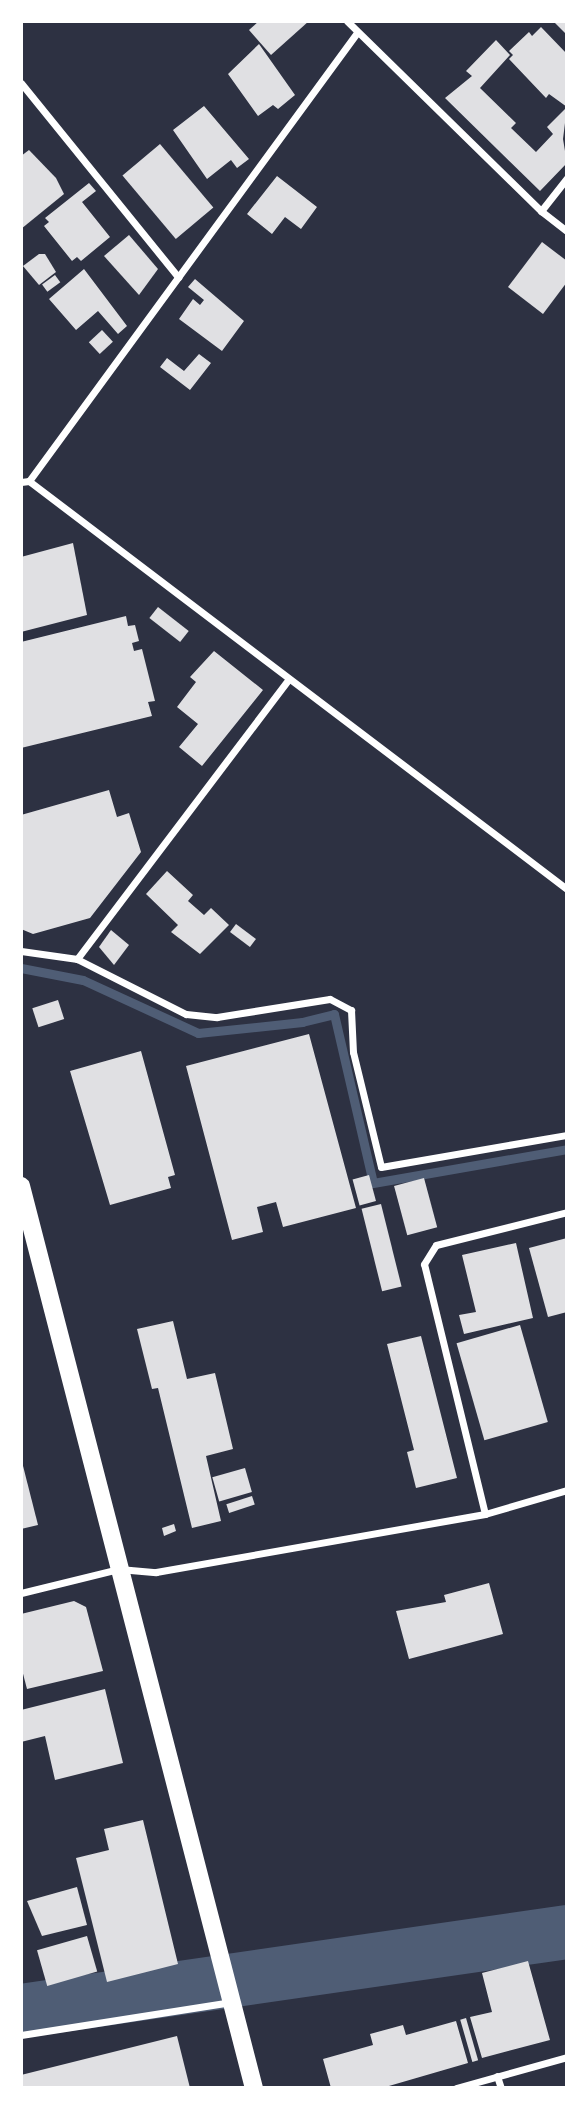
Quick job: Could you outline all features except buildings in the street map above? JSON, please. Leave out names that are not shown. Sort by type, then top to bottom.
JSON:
[{"type":"main road","points":[[21,1186],[254,2088]]},
{"type":"street","points":[[347,21],[356,34],[541,211],[567,231]]},
{"type":"street","points":[[356,34],[25,481],[567,889]]},
{"type":"street","points":[[21,83],[178,276]]},
{"type":"street","points":[[541,211],[567,178]]},
{"type":"street","points":[[77,959],[288,680]]},
{"type":"street","points":[[21,951],[77,959],[186,1014],[217,1017],[330,999],[351,1010],[353,1052],[381,1167],[567,1135]]},
{"type":"street","points":[[485,1514],[424,1264],[436,1245],[567,1212]]},
{"type":"street","points":[[21,1593],[119,1569],[156,1572],[485,1514],[567,1490]]},
{"type":"street","points":[[21,2035],[230,1997]]},
{"type":"street","points":[[456,2088],[567,2057]]},
{"type":"street","points":[[497,2076],[501,2088]]},
{"type":"waterway","points":[[21,968],[83,980],[198,1033],[302,1022],[334,1014],[373,1183],[567,1149]]},
{"type":"waterway","points":[[21,2011],[567,1932]]}]
